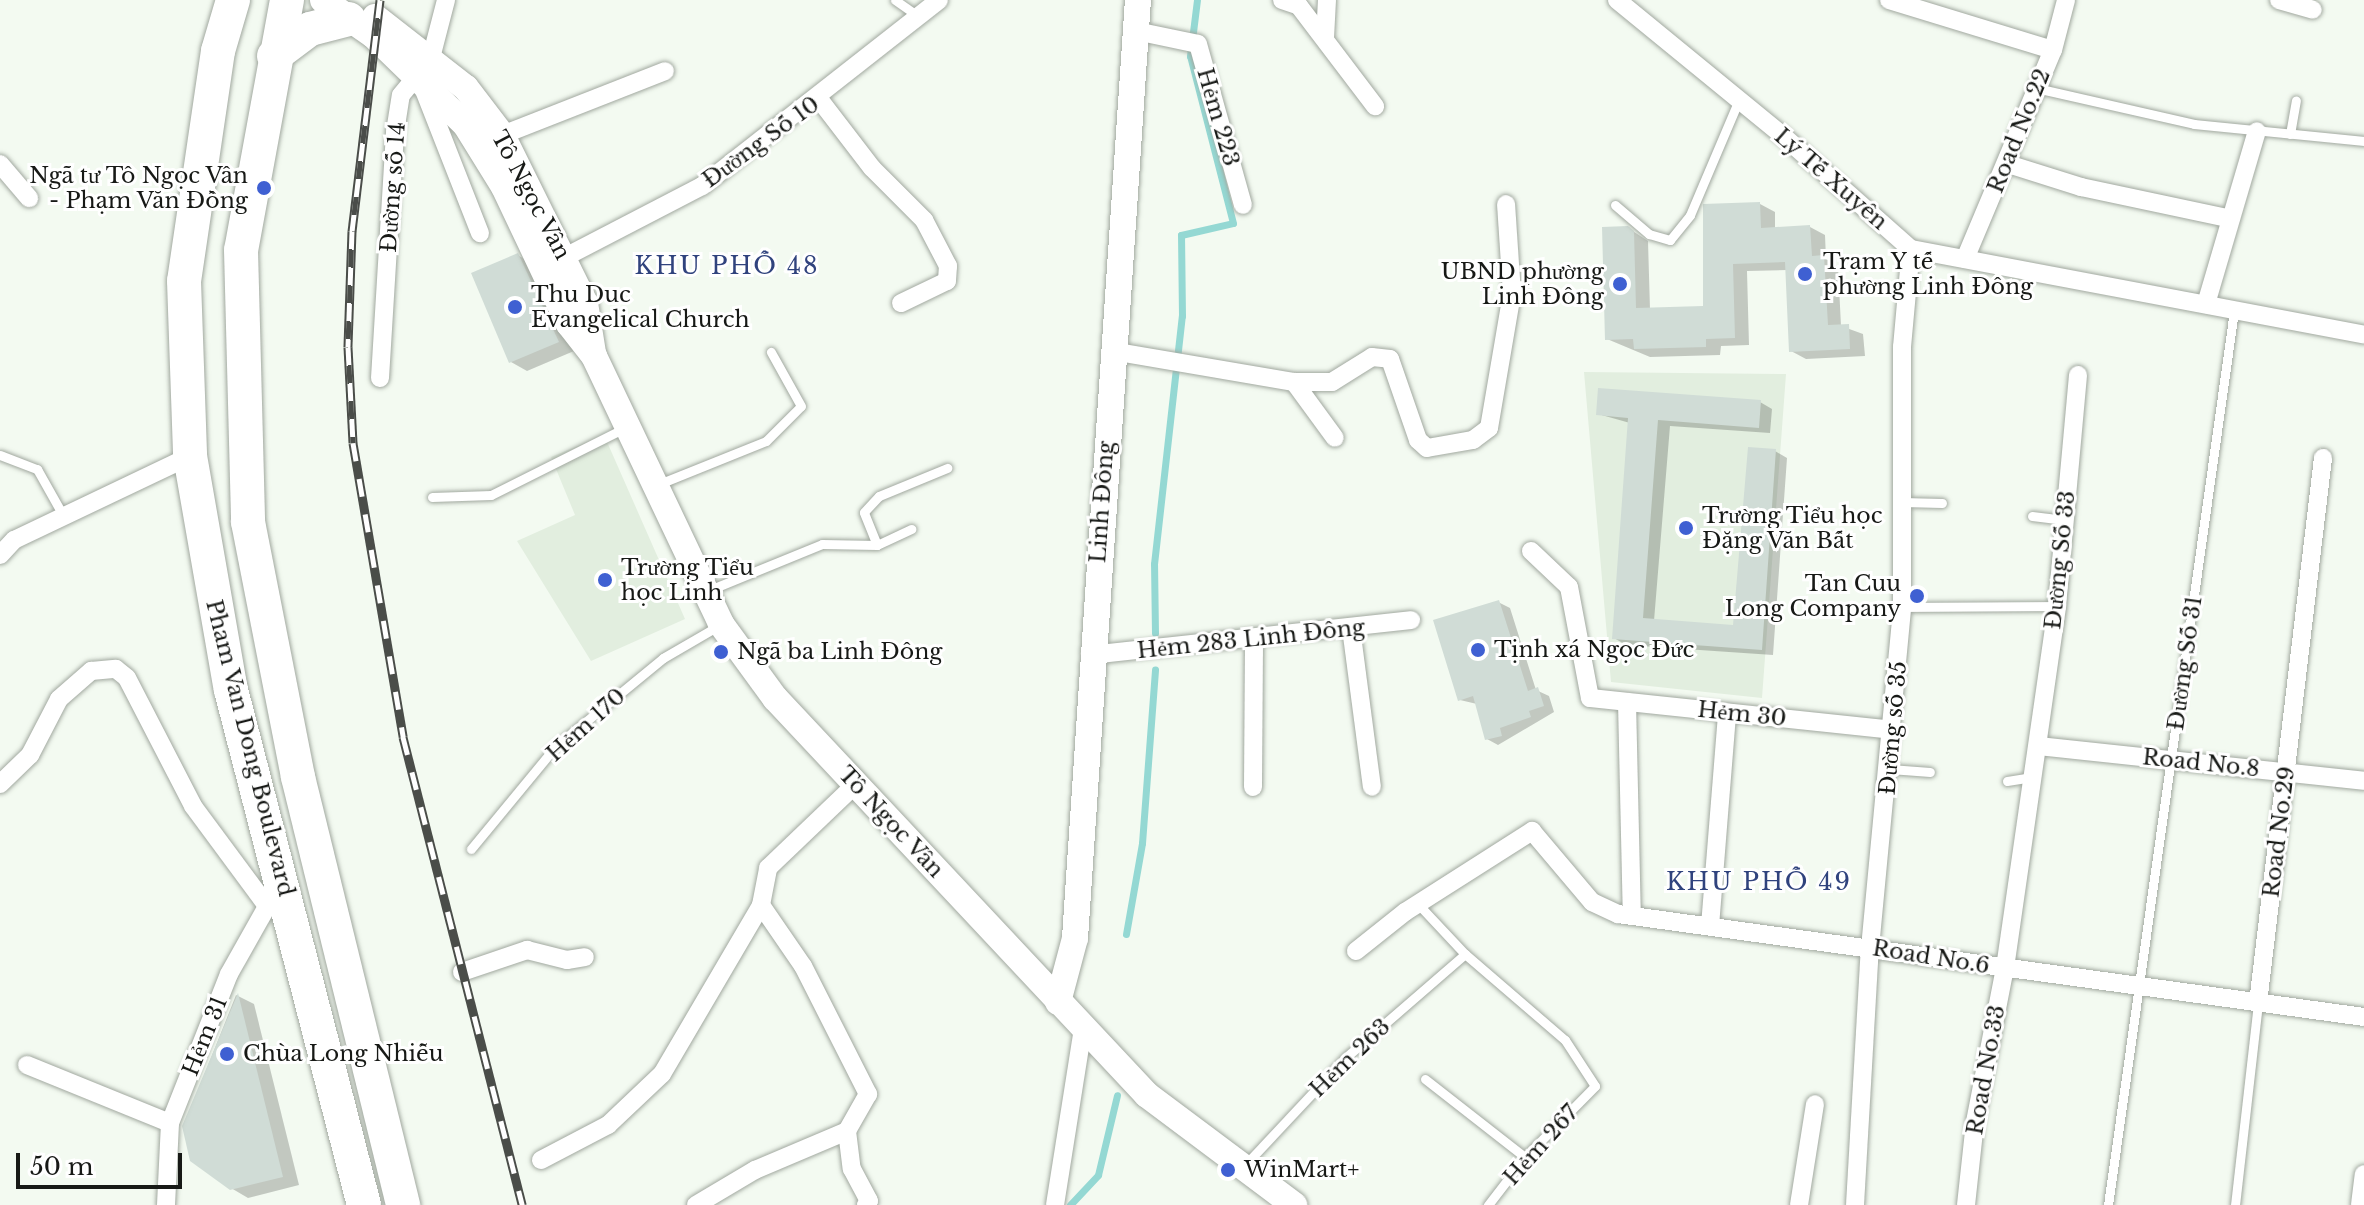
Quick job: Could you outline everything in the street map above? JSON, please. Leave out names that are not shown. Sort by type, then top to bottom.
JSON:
[{"type":"highway","name":"Pham Van Dong Boulevard","points":[[233,0],[218,51],[184,281],[190,456],[231,690],[275,893],[364,1205]]},
{"type":"highway","name":"Pham Van Dong Boulevard","points":[[287,0],[274,56],[241,250],[248,522],[298,777],[403,1205]]},
{"type":"highway","points":[[274,56],[341,6]]},
{"type":"main road","name":"Linh Đông","points":[[1058,1002],[1075,938],[1090,655],[1138,0]]},
{"type":"main road","name":"Tô Ngọc Vân","points":[[341,6],[424,66],[466,88],[502,135],[565,257],[585,303],[594,356]]},
{"type":"main road","name":"Tô Ngọc Vân","points":[[424,66],[504,187],[569,324],[594,356],[721,624],[775,698],[1147,1095],[1241,1169],[1294,1205]]},
{"type":"street","points":[[424,66],[446,0]]},
{"type":"street","name":"Đường Số 10","points":[[565,257],[702,186],[819,99],[939,0]]},
{"type":"street","points":[[1282,0],[1299,6],[1375,106]]},
{"type":"street","points":[[1325,38],[1327,0]]},
{"type":"street","name":"Lý Tế Xuyên","points":[[1617,0],[1911,249],[2364,335]]},
{"type":"street","points":[[1889,0],[2053,50]]},
{"type":"street","name":"Road No.22","points":[[1965,259],[2008,164],[2034,88],[2053,50],[2066,0]]},
{"type":"street","points":[[2279,0],[2313,10]]},
{"type":"street","name":"Hẻm 223","points":[[1136,31],[1191,43],[1243,205]]},
{"type":"street","name":"Đường số 14","points":[[424,66],[480,233]]},
{"type":"street","name":"Đường số 14","points":[[380,378],[395,132],[401,95],[424,66]]},
{"type":"street","points":[[502,135],[665,71]]},
{"type":"street","points":[[819,99],[872,168],[924,220],[948,266],[947,281],[901,303]]},
{"type":"street","points":[[2206,304],[2257,131]]},
{"type":"street","points":[[0,164],[29,198]]},
{"type":"street","points":[[2008,164],[2081,187],[2231,219]]},
{"type":"street","points":[[1112,351],[1189,368],[1294,382],[1332,382],[1372,357],[1390,359],[1418,440],[1427,448],[1473,440],[1489,428],[1512,294],[1506,204]]},
{"type":"street","name":"Đường số 35","points":[[1855,1205],[1870,948],[1894,730],[1902,607],[1902,347],[1911,249]]},
{"type":"street","name":"Đường Số 33","points":[[2038,746],[2057,606],[2078,375]]},
{"type":"street","points":[[1294,382],[1335,438]]},
{"type":"street","points":[[0,555],[14,540],[190,456]]},
{"type":"street","name":"Road No.29","points":[[2258,1003],[2323,458]]},
{"type":"street","name":"Hẻm 30","points":[[1531,551],[1569,587],[1590,698],[1894,730]]},
{"type":"street","name":"Hẻm 283 Linh Đông","points":[[1090,655],[1254,640],[1411,620]]},
{"type":"street","points":[[1351,628],[1372,787]]},
{"type":"street","points":[[1253,787],[1254,640]]},
{"type":"street","points":[[0,784],[30,755],[59,699],[91,671],[116,669],[127,678],[193,806],[275,893]]},
{"type":"street","points":[[1627,702],[1632,916]]},
{"type":"street","points":[[1710,926],[1727,713]]},
{"type":"street","name":"Road No.8","points":[[2038,746],[2364,781]]},
{"type":"street","name":"Road No.33","points":[[1966,1205],[1975,1122],[2005,968],[2038,746]]},
{"type":"street","points":[[541,1160],[608,1125],[662,1074],[761,905],[768,868],[856,784]]},
{"type":"street","name":"Road No.6","points":[[1418,904],[1532,831],[1592,902],[1632,916],[2136,988],[2364,1017]]},
{"type":"street","name":"Hẻm 31","points":[[166,1205],[170,1123],[229,974],[275,893]]},
{"type":"street","points":[[1356,951],[1418,904]]},
{"type":"street","points":[[761,905],[803,966],[868,1094],[847,1131],[852,1169],[869,1201],[866,1205]]},
{"type":"street","points":[[462,972],[527,950],[567,960],[585,957]]},
{"type":"street","points":[[1055,1205],[1083,1028]]},
{"type":"street","points":[[27,1065],[170,1123]]},
{"type":"street","points":[[1799,1205],[1815,1104]]},
{"type":"street","points":[[696,1205],[755,1170],[847,1131]]},
{"type":"street","points":[[2360,1205],[2364,1174]]},
{"type":"lane","points":[[895,0],[918,16]]},
{"type":"lane","points":[[2034,88],[2194,124],[2364,141]]},
{"type":"lane","points":[[2290,134],[2296,101]]},
{"type":"lane","points":[[1615,205],[1649,234],[1670,240],[1690,215],[1738,102]]},
{"type":"lane","name":"Đường Số 31","points":[[2108,1205],[2136,988],[2234,311]]},
{"type":"lane","points":[[656,485],[766,441],[801,406],[771,352]]},
{"type":"lane","points":[[432,497],[491,495],[628,427]]},
{"type":"lane","points":[[0,455],[37,469],[64,517]]},
{"type":"lane","points":[[877,545],[864,512],[879,496],[947,468]]},
{"type":"lane","points":[[1902,502],[1942,503]]},
{"type":"lane","points":[[2032,516],[2065,520]]},
{"type":"lane","points":[[707,591],[822,544],[877,545],[912,529]]},
{"type":"lane","points":[[1902,607],[2057,606]]},
{"type":"lane","name":"Hẻm 170","points":[[471,849],[556,746],[663,658],[721,624]]},
{"type":"lane","points":[[1890,769],[1930,772]]},
{"type":"lane","points":[[2007,781],[2031,777]]},
{"type":"lane","points":[[1418,904],[1465,954]]},
{"type":"lane","name":"Hẻm 267","points":[[1465,954],[1565,1040],[1595,1086],[1525,1157],[1488,1205]]},
{"type":"lane","name":"Hẻm 263","points":[[1241,1169],[1345,1058],[1465,954]]},
{"type":"lane","name":"Road No.29","points":[[2235,1205],[2258,1003]]},
{"type":"lane","points":[[1425,1079],[1525,1157]]},
{"type":"shaded area","name":"Trường Tiểu học Đặng Văn Bất","points":[[1584,372],[1786,374],[1762,698],[1611,682]]},
{"type":"shaded area","name":"Trường Tiểu học Linh","points":[[604,435],[685,619],[591,661],[517,541],[575,515],[551,457]]},
{"type":"building","name":"UBND phường Linh Đông","points":[[1760,202],[1761,228],[1810,225],[1812,256],[1824,255],[1828,325],[1849,324],[1850,349],[1789,352],[1785,262],[1733,264],[1735,338],[1706,339],[1706,347],[1634,349],[1633,339],[1605,340],[1602,227],[1628,226],[1634,231],[1636,308],[1703,306],[1703,204]]},
{"type":"building","name":"Thu Duc Evangelical Church","points":[[518,253],[559,342],[509,363],[471,273]]},
{"type":"building","points":[[1598,388],[1761,400],[1759,428],[1658,420],[1643,618],[1733,625],[1748,447],[1776,449],[1762,650],[1612,639],[1628,418],[1596,415]]},
{"type":"building","name":"Tịnh xá Ngọc Đức","points":[[1499,600],[1528,691],[1538,687],[1544,706],[1529,711],[1531,717],[1500,728],[1502,736],[1485,740],[1473,696],[1458,701],[1433,620]]},
{"type":"building","name":"Chùa Long Nhiễu","points":[[238,993],[283,1177],[230,1190],[190,1161],[182,1126]]},
{"type":"waterway","points":[[1155,633],[1154,564],[1182,316],[1181,235],[1233,223],[1190,56],[1197,0]]},
{"type":"waterway","points":[[1126,934],[1142,843],[1155,669]]},
{"type":"waterway","points":[[1070,1205],[1098,1175],[1117,1095]]},
{"type":"railway","points":[[380,0],[352,231],[348,347],[353,443],[403,737],[522,1205]]},
{"type":"place","name":"Ngã tư Tô Ngọc Vân - Phạm Văn Đồng","points":[[264,188]]},
{"type":"place","name":"Trạm Y tế phường Linh Đông","points":[[1805,274]]},
{"type":"place","name":"UBND phường Linh Đông","points":[[1620,284]]},
{"type":"place","name":"Thu Duc Evangelical Church","points":[[515,307]]},
{"type":"place","name":"Trường Tiểu học Đặng Văn Bất","points":[[1686,528]]},
{"type":"place","name":"Trường Tiểu học Linh","points":[[605,580]]},
{"type":"place","name":"Tan Cuu Long Company","points":[[1917,596]]},
{"type":"place","name":"Tịnh xá Ngọc Đức","points":[[1478,650]]},
{"type":"place","name":"Ngã ba Linh Đông","points":[[721,652]]},
{"type":"place","name":"Chùa Long Nhiễu","points":[[227,1054]]},
{"type":"place","name":"WinMart+","points":[[1228,1170]]},
{"type":"district","name":"KHU PHỐ 48","points":[[727,266]]},
{"type":"district","name":"KHU PHỐ 49","points":[[1759,882]]}]
